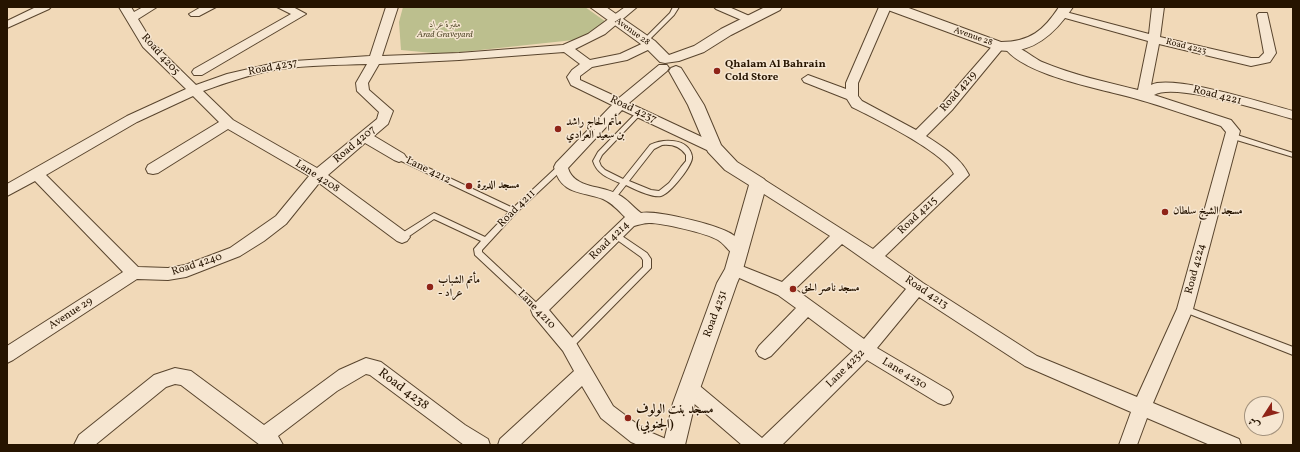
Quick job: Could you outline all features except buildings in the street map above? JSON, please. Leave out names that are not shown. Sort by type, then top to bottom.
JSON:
[{"type":"street","points":[[7,25],[45,7]]},
{"type":"street","name":"Road 4205","points":[[125,7],[133,17],[137,29],[147,44],[193,91]]},
{"type":"street","points":[[133,17],[151,7]]},
{"type":"street","points":[[195,14],[210,7]]},
{"type":"street","points":[[283,7],[300,14]]},
{"type":"street","points":[[198,72],[311,7]]},
{"type":"street","name":"Road 4207","points":[[318,175],[366,137],[383,121],[386,116],[386,111],[364,91],[362,84],[374,60],[392,7]]},
{"type":"street","name":"Avenue 28","points":[[597,7],[648,43],[672,64]]},
{"type":"street","name":"Road 4237","points":[[7,191],[136,118],[193,91],[230,78],[266,68],[299,63],[473,56],[566,48],[583,41],[616,20],[632,7]]},
{"type":"street","points":[[720,7],[750,20]]},
{"type":"street","points":[[672,64],[696,55],[699,49],[726,32],[775,7]]},
{"type":"street","points":[[854,100],[852,83],[892,7]]},
{"type":"street","name":"Avenue 28","points":[[892,7],[1004,47]]},
{"type":"street","points":[[1143,96],[1154,39],[1158,7]]},
{"type":"street","points":[[1004,47],[1040,38],[1064,10]]},
{"type":"street","name":"Road 4223","points":[[1064,10],[1154,39],[1242,60],[1259,62],[1269,57],[1270,53],[1263,15]]},
{"type":"street","points":[[566,48],[588,64],[623,57],[648,43]]},
{"type":"street","name":"Road 4221","points":[[1004,47],[1043,67],[1143,96],[1217,120],[1231,131]]},
{"type":"street","name":"Road 4219","points":[[918,136],[947,108],[1004,47]]},
{"type":"street","name":"Road 4237","points":[[588,64],[576,73],[574,77],[575,82],[714,148]]},
{"type":"street","name":"Road 4211","points":[[561,167],[621,103],[672,64]]},
{"type":"street","name":"Road 4213","points":[[672,64],[696,105],[714,148],[731,166],[841,235],[918,288],[1031,360],[1232,445]]},
{"type":"street","points":[[808,79],[854,100],[918,136]]},
{"type":"street","name":"Road 4221","points":[[1143,96],[1158,87],[1186,88],[1293,116]]},
{"type":"street","name":"Lane 4208","points":[[193,91],[228,123],[318,175],[402,237]]},
{"type":"street","points":[[153,169],[228,123]]},
{"type":"street","name":"Road 4224","points":[[1128,445],[1142,407],[1185,309],[1231,131]]},
{"type":"street","name":"Road 4215","points":[[874,257],[962,175],[962,172],[955,164],[918,136]]},
{"type":"street","name":"Lane 4212","points":[[366,137],[399,157]]},
{"type":"street","points":[[561,167],[561,173],[567,181],[576,187],[612,198],[637,218]]},
{"type":"street","points":[[37,174],[134,273]]},
{"type":"street","name":"Road 4240","points":[[134,273],[168,274],[186,271],[235,252],[259,237],[281,220],[318,175]]},
{"type":"street","name":"Road 4231","points":[[674,445],[689,388],[727,282],[734,269],[740,251],[758,183]]},
{"type":"street","name":"Road 4214","points":[[539,310],[616,235],[628,221],[637,218],[657,218],[705,230],[723,236],[740,251]]},
{"type":"street","points":[[784,290],[841,235]]},
{"type":"street","name":"Lane 4230","points":[[734,269],[784,290],[864,350],[944,397]]},
{"type":"street","name":"Avenue 29","points":[[7,355],[134,273]]},
{"type":"street","name":"Lane 4232","points":[[769,445],[864,350],[918,288]]},
{"type":"street","points":[[765,351],[807,307]]},
{"type":"street","name":"Lane 4210","points":[[539,310],[569,346],[607,412],[638,436],[659,445]]},
{"type":"street","name":"Road 4238","points":[[83,445],[160,381],[175,376],[185,377],[269,440],[315,397],[356,370],[366,366],[375,368],[458,431],[481,445]]},
{"type":"street","points":[[507,445],[584,373]]},
{"type":"street","points":[[689,388],[756,445]]},
{"type":"lane","points":[[648,43],[676,7]]},
{"type":"lane","points":[[640,112],[600,154],[596,161],[602,172],[626,181],[650,193],[660,194],[664,192],[689,158],[688,151],[682,146],[665,142]]},
{"type":"lane","points":[[612,198],[652,147],[665,142],[676,130]]},
{"type":"lane","points":[[1231,131],[1293,155]]},
{"type":"lane","name":"Lane 4212","points":[[399,157],[514,211]]},
{"type":"lane","name":"Road 4211","points":[[478,253],[478,249],[486,240],[514,211],[561,167]]},
{"type":"lane","points":[[402,237],[431,218],[438,218],[486,240]]},
{"type":"lane","points":[[569,346],[647,268],[647,259],[644,255],[616,235]]},
{"type":"lane","name":"Lane 4210","points":[[478,253],[539,310]]},
{"type":"lane","points":[[1185,309],[1293,351]]},
{"type":"green space","name":"مقبرة عراد Arad Graveyard","points":[[403,7],[585,7],[609,24],[583,39],[443,54],[401,50],[399,22]]},
{"type":"place","name":"Qhalam Al Bahrain Cold Store","points":[[717,71]]},
{"type":"place","name":"مأتم الحاج راشد بن سعيد العرادي","points":[[558,129]]},
{"type":"place","name":"مسجد الديرة","points":[[469,186]]},
{"type":"place","name":"مسجد الشيخ سلطان","points":[[1165,212]]},
{"type":"place","name":"مأتم الشباب - عراد","points":[[430,287]]},
{"type":"place","name":"مسجد ناصر الحق","points":[[793,289]]},
{"type":"place","name":"مسجد بنت الولوف (الجنوبي)","points":[[628,418]]}]
